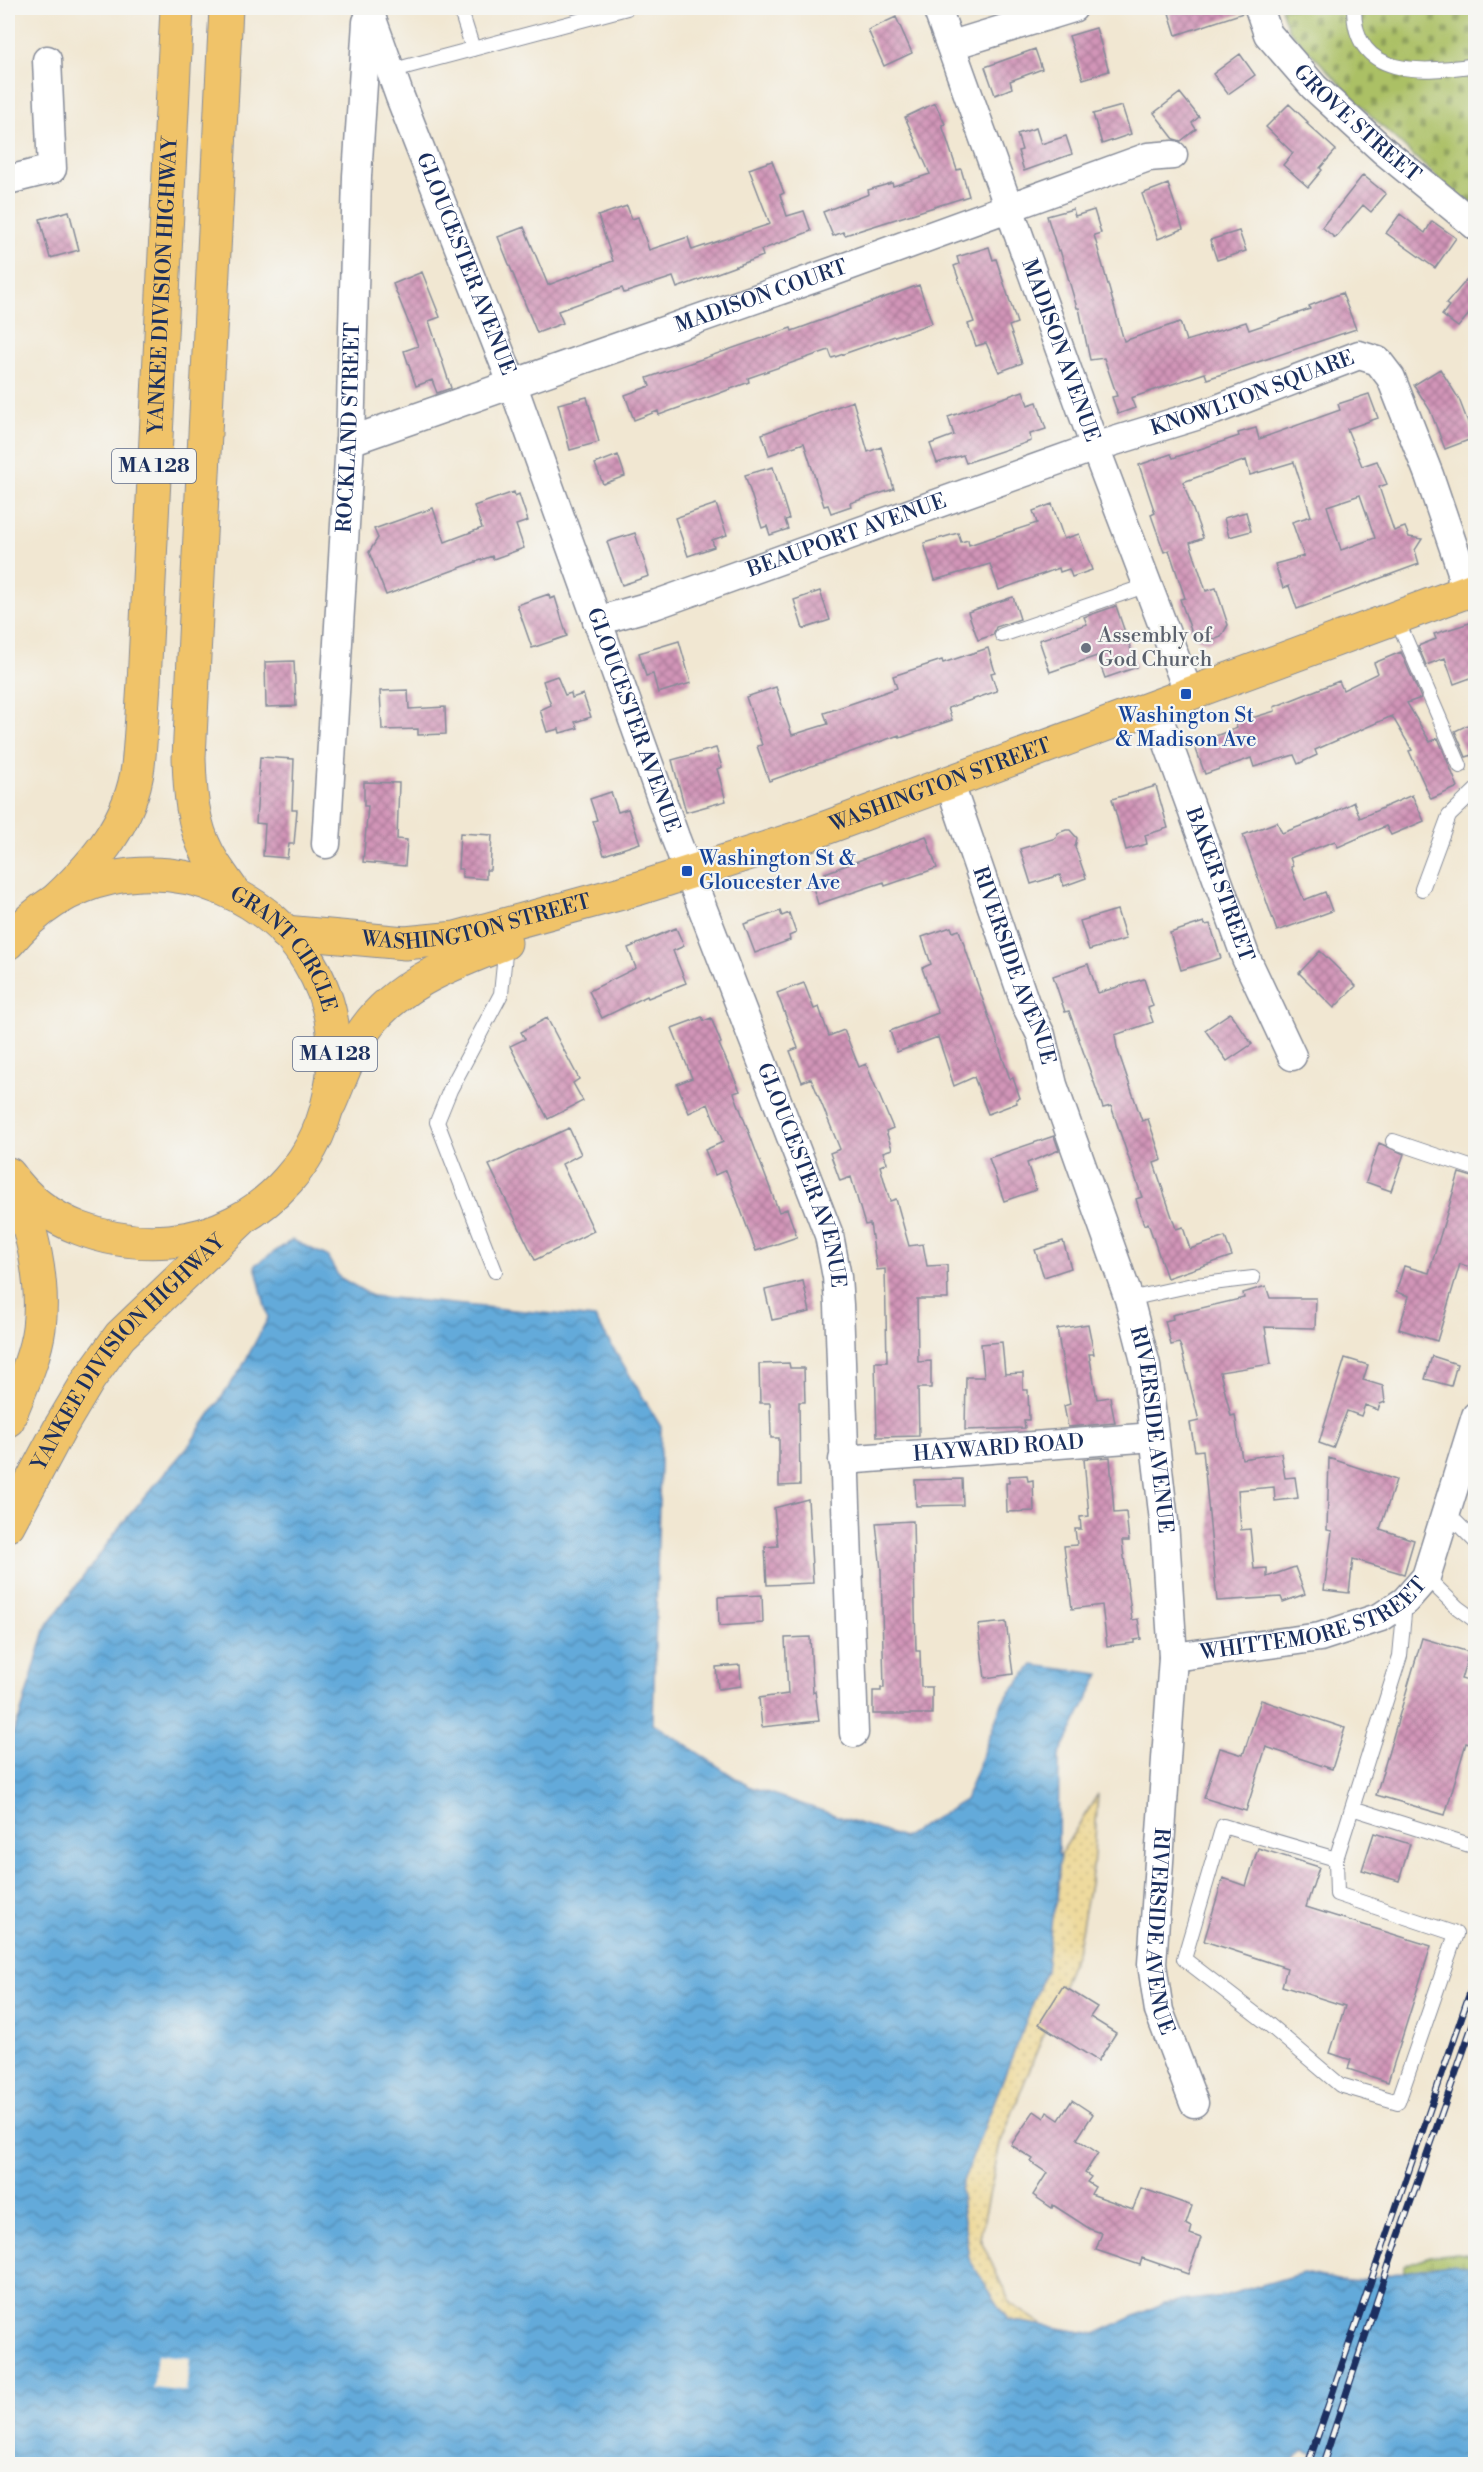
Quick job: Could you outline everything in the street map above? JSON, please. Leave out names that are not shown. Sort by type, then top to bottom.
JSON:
[{"type":"main road","name":"YANKEE DIVISION HIGHWAY","points":[[58,898],[94,863],[110,839],[129,799],[137,769],[144,683],[177,8]]},
{"type":"main road","name":"MA 128","points":[[226,8],[189,758],[190,792],[196,821],[208,854],[234,893]]},
{"type":"main road","name":"WASHINGTON STREET","points":[[285,932],[405,943],[456,938],[640,888],[801,837],[1468,591]]},
{"type":"main road","name":"GRANT CIRCLE","points":[[8,943],[17,931],[58,898],[98,881],[137,874],[183,876],[234,893],[261,910],[285,932],[309,963],[324,995],[333,1032],[335,1062],[328,1107],[316,1139],[295,1172],[271,1198],[242,1219],[213,1232],[183,1240],[147,1243],[93,1234],[50,1213],[11,1178]]},
{"type":"main road","name":"WASHINGTON STREET","points":[[328,1107],[358,1040],[365,1028],[386,1007],[413,985],[440,969],[506,942]]},
{"type":"main road","points":[[8,1420],[34,1349],[39,1329],[40,1301],[40,1284],[28,1221],[11,1178]]},
{"type":"main road","name":"YANKEE DIVISION HIGHWAY","points":[[8,1525],[89,1379],[120,1336],[242,1219]]},
{"type":"street","name":"MADISON AVENUE","points":[[937,8],[1095,447],[1189,694]]},
{"type":"street","points":[[952,45],[1073,8]]},
{"type":"street","name":"GROVE STREET","points":[[1259,8],[1268,34],[1314,87],[1384,151],[1476,226]]},
{"type":"street","name":"GLOUCESTER AVENUE","points":[[368,9],[512,383],[689,871],[830,1235],[837,1277],[854,1733]]},
{"type":"street","name":"ROCKLAND STREET","points":[[326,844],[350,441],[357,176],[368,9]]},
{"type":"street","points":[[8,180],[52,169],[47,60]]},
{"type":"street","name":"MADISON COURT","points":[[350,441],[817,277],[1148,157],[1173,155]]},
{"type":"street","name":"KNOWLTON SQUARE","points":[[1095,447],[1215,410],[1359,355],[1378,361],[1391,378],[1429,475],[1468,591]]},
{"type":"street","name":"BEAUPORT AVENUE","points":[[597,621],[657,604],[1095,447]]},
{"type":"street","name":"BAKER STREET","points":[[1155,708],[1246,958],[1292,1056]]},
{"type":"street","name":"RIVERSIDE AVENUE","points":[[947,783],[954,796],[1025,1003],[1041,1035],[1053,1085],[1129,1299],[1146,1365],[1164,1521],[1173,1657],[1152,1964],[1159,2011],[1194,2103]]},
{"type":"street","name":"WHITTEMORE STREET","points":[[1173,1657],[1320,1637],[1381,1617],[1405,1601],[1426,1577],[1476,1416]]},
{"type":"street","name":"HAYWARD ROAD","points":[[843,1461],[1154,1437]]},
{"type":"lane","points":[[460,8],[473,49]]},
{"type":"lane","points":[[390,71],[627,8]]},
{"type":"lane","points":[[1354,8],[1354,23],[1359,39],[1367,52],[1378,60],[1402,68],[1476,65]]},
{"type":"lane","points":[[1002,635],[1148,585]]},
{"type":"lane","points":[[1396,618],[1460,766]]},
{"type":"lane","points":[[1422,889],[1449,816],[1476,790]]},
{"type":"lane","points":[[495,1271],[437,1122],[450,1090],[501,994],[506,942]]},
{"type":"lane","points":[[1393,1142],[1476,1169]]},
{"type":"lane","points":[[1129,1299],[1188,1286],[1253,1278]]},
{"type":"lane","points":[[1446,1512],[1476,1542]]},
{"type":"lane","points":[[1426,1577],[1458,1608],[1476,1621]]},
{"type":"lane","points":[[1336,1859],[1223,1826],[1184,1959],[1267,2023],[1340,2085],[1398,2102],[1456,1934],[1337,1894],[1336,1859],[1400,1656],[1405,1601]]},
{"type":"lane","points":[[1352,1808],[1476,1847]]},
{"type":"green space","points":[[1281,8],[1475,8],[1475,208],[1457,196],[1374,119],[1288,29]]},
{"type":"green space","points":[[1457,2253],[1475,2256],[1475,2303],[1403,2292],[1404,2265],[1430,2256]]},
{"type":"sand","points":[[1098,1794],[1093,1868],[1078,1947],[1000,2144],[980,2238],[1010,2303],[1070,2343],[981,2323],[956,2200],[1055,1863]]},
{"type":"water","points":[[292,1240],[327,1256],[339,1277],[372,1296],[595,1318],[661,1427],[653,1723],[748,1786],[903,1838],[965,1800],[1003,1701],[1033,1665],[1100,1674],[1059,1756],[1058,1855],[1060,1856],[1057,1901],[1052,1917],[1046,1970],[960,2189],[969,2259],[1008,2320],[1095,2334],[1164,2303],[1224,2296],[1303,2273],[1348,2282],[1454,2263],[1475,2268],[1475,2464],[1341,2464],[1304,2451],[1286,2464],[8,2464],[8,1744],[20,1716],[46,1627],[125,1520],[190,1444],[241,1369],[268,1318],[255,1265]]},
{"type":"pier","points":[[157,2354],[190,2358],[186,2392],[153,2388]]},
{"type":"building","points":[[1186,8],[1243,8],[1243,13],[1176,35],[1169,13]]},
{"type":"building","points":[[896,17],[912,53],[884,66],[868,30]]},
{"type":"building","points":[[1096,28],[1109,71],[1083,79],[1069,36]]},
{"type":"building","points":[[1035,49],[1042,69],[1010,81],[1012,88],[995,95],[985,67]]},
{"type":"building","points":[[1240,54],[1255,75],[1228,94],[1213,74]]},
{"type":"building","points":[[1180,93],[1199,117],[1192,123],[1196,129],[1181,141],[1174,139],[1154,113]]},
{"type":"building","points":[[935,103],[945,124],[942,125],[957,170],[961,169],[969,196],[845,235],[843,232],[833,236],[823,212],[869,194],[868,190],[892,183],[893,186],[930,174],[905,117]]},
{"type":"building","points":[[1289,104],[1336,150],[1320,168],[1322,170],[1308,187],[1283,165],[1293,153],[1266,127]]},
{"type":"building","points":[[1122,106],[1131,134],[1102,144],[1093,114]]},
{"type":"building","points":[[1036,128],[1041,144],[1066,136],[1072,154],[1024,171],[1018,151],[1022,150],[1017,134]]},
{"type":"building","points":[[772,161],[784,193],[780,195],[787,216],[804,211],[811,231],[761,250],[763,256],[677,288],[673,277],[624,293],[622,288],[558,311],[563,323],[537,333],[498,237],[524,227],[548,285],[613,261],[598,216],[627,206],[632,219],[638,217],[649,250],[688,237],[692,250],[770,224],[749,169]]},
{"type":"building","points":[[1363,175],[1386,194],[1371,212],[1363,205],[1335,238],[1322,227]]},
{"type":"building","points":[[1168,184],[1183,229],[1158,239],[1142,194]]},
{"type":"building","points":[[1073,209],[1075,216],[1094,210],[1101,233],[1094,235],[1124,341],[1180,322],[1186,341],[1246,322],[1249,330],[1310,309],[1309,306],[1342,293],[1356,329],[1207,379],[1205,373],[1131,398],[1135,408],[1118,414],[1112,397],[1117,396],[1104,358],[1090,360],[1079,308],[1077,308],[1060,250],[1058,251],[1047,216]]},
{"type":"building","points":[[69,211],[79,250],[50,258],[40,219]]},
{"type":"building","points":[[1400,214],[1425,233],[1432,221],[1456,238],[1435,268],[1386,233]]},
{"type":"building","points":[[1239,231],[1246,251],[1217,260],[1210,240]]},
{"type":"building","points":[[989,247],[993,260],[996,259],[1017,323],[1009,326],[1022,363],[999,372],[986,343],[976,346],[968,324],[974,322],[954,266],[959,264],[957,257]]},
{"type":"building","points":[[1476,269],[1476,306],[1458,327],[1442,315],[1449,306],[1446,304]]},
{"type":"building","points":[[422,272],[440,317],[429,321],[451,388],[437,393],[432,380],[416,386],[404,351],[418,346],[393,284]]},
{"type":"building","points":[[919,285],[932,323],[832,358],[829,350],[748,378],[749,382],[659,415],[658,411],[634,420],[625,395],[650,386],[647,378],[791,328],[792,331]]},
{"type":"building","points":[[1440,369],[1459,399],[1474,438],[1445,449],[1430,410],[1414,385]]},
{"type":"building","points":[[1023,391],[1028,405],[1037,402],[1046,429],[1030,434],[1031,441],[966,463],[963,455],[937,463],[930,444],[954,435],[948,417]]},
{"type":"building","points":[[1369,394],[1378,418],[1347,429],[1362,466],[1377,461],[1387,484],[1379,487],[1394,531],[1405,527],[1409,537],[1422,539],[1415,550],[1419,564],[1297,609],[1289,586],[1283,588],[1275,564],[1304,556],[1292,522],[1311,516],[1294,462],[1250,475],[1246,460],[1183,482],[1203,538],[1190,543],[1206,591],[1216,588],[1228,625],[1221,637],[1207,643],[1193,636],[1180,599],[1185,598],[1169,550],[1164,552],[1151,515],[1155,513],[1139,465],[1171,454],[1173,458],[1256,428],[1259,439],[1340,410],[1338,404]],"holes":[[[1360,495],[1375,538],[1341,550],[1327,506]]]},
{"type":"building","points":[[587,397],[599,442],[570,450],[558,404]]},
{"type":"building","points":[[853,401],[868,452],[881,447],[894,489],[850,503],[851,506],[831,513],[828,505],[824,506],[804,443],[769,455],[762,434]]},
{"type":"building","points":[[618,455],[625,476],[603,484],[595,464]]},
{"type":"building","points":[[773,467],[789,519],[785,520],[788,529],[770,535],[767,526],[762,528],[745,475]]},
{"type":"building","points":[[514,492],[515,496],[519,494],[528,521],[516,525],[524,548],[493,559],[492,556],[386,595],[369,552],[378,538],[374,529],[433,508],[445,542],[482,528],[474,506]]},
{"type":"building","points":[[716,504],[727,535],[712,540],[714,547],[688,556],[675,518]]},
{"type":"building","points":[[1052,504],[1064,539],[1079,534],[1092,570],[1072,577],[1069,569],[1060,572],[1059,568],[999,590],[990,564],[935,580],[924,543],[958,533],[961,542],[968,540],[969,545],[1037,523],[1033,511]]},
{"type":"building","points":[[1246,512],[1251,531],[1229,537],[1224,518]]},
{"type":"building","points":[[635,533],[649,576],[622,585],[607,542]]},
{"type":"building","points":[[820,591],[830,620],[803,629],[794,600]]},
{"type":"building","points":[[549,594],[550,599],[555,597],[567,636],[532,648],[517,605]]},
{"type":"building","points":[[1013,597],[1020,619],[996,627],[993,635],[978,640],[968,612]]},
{"type":"building","name":"Assembly of God Church","points":[[1116,606],[1137,667],[1105,678],[1097,656],[1050,672],[1039,640],[1087,624],[1084,617]]},
{"type":"building","points":[[1476,621],[1476,676],[1454,684],[1445,658],[1426,665],[1418,646],[1436,639],[1434,634]]},
{"type":"building","points":[[679,641],[691,683],[658,693],[653,674],[646,676],[639,653]]},
{"type":"building","points":[[988,648],[995,672],[991,673],[997,691],[948,708],[952,720],[900,738],[899,735],[769,781],[757,746],[762,745],[746,697],[776,687],[792,735],[828,724],[824,713],[897,688],[893,676]]},
{"type":"building","points":[[1401,652],[1421,698],[1407,703],[1430,742],[1438,738],[1458,787],[1431,799],[1409,751],[1412,750],[1392,716],[1315,750],[1317,755],[1298,764],[1294,755],[1254,767],[1251,758],[1205,774],[1194,744],[1237,728],[1235,723],[1275,711],[1274,707],[1339,681],[1343,690],[1378,673],[1374,663]]},
{"type":"building","points":[[294,661],[296,706],[266,707],[265,662]]},
{"type":"building","points":[[557,676],[565,695],[571,693],[572,698],[583,694],[591,717],[575,722],[578,728],[560,733],[559,729],[547,732],[540,710],[551,705],[543,681]]},
{"type":"building","points":[[408,690],[409,709],[445,707],[446,734],[418,735],[418,729],[382,730],[380,691]]},
{"type":"building","points":[[1476,721],[1476,754],[1466,757],[1455,731]]},
{"type":"building","points":[[716,748],[722,767],[717,769],[726,801],[686,812],[672,760]]},
{"type":"building","points":[[260,757],[294,759],[292,810],[297,810],[294,844],[289,844],[287,858],[263,856],[265,824],[256,823]]},
{"type":"building","points":[[364,782],[399,783],[397,839],[407,840],[405,866],[363,862],[368,806],[364,806]]},
{"type":"building","points":[[1156,786],[1168,828],[1145,835],[1147,844],[1126,850],[1112,799]]},
{"type":"building","points":[[611,792],[618,812],[628,809],[640,843],[604,855],[593,821],[597,820],[590,799]]},
{"type":"building","points":[[1412,795],[1424,821],[1391,835],[1386,826],[1338,847],[1335,841],[1290,858],[1293,866],[1291,867],[1304,900],[1325,892],[1332,911],[1277,931],[1243,835],[1277,822],[1282,833],[1325,817],[1354,802],[1360,818]]},
{"type":"building","points":[[1070,830],[1077,838],[1075,847],[1086,878],[1064,886],[1060,875],[1031,884],[1020,849],[1056,838],[1058,833]]},
{"type":"building","points":[[460,833],[492,835],[490,870],[486,870],[486,879],[462,877],[462,869],[458,869]]},
{"type":"building","points":[[926,836],[937,868],[885,886],[884,882],[818,904],[812,884],[827,879],[825,873]]},
{"type":"building","points":[[1117,910],[1126,939],[1089,950],[1080,921]]},
{"type":"building","points":[[780,911],[782,916],[789,913],[796,933],[789,936],[790,940],[755,953],[744,924]]},
{"type":"building","points":[[1204,922],[1205,925],[1210,924],[1221,958],[1181,970],[1170,933]]},
{"type":"building","points":[[951,927],[953,932],[959,930],[1010,1079],[1013,1078],[1020,1098],[1016,1099],[1017,1103],[988,1114],[974,1077],[954,1086],[938,1037],[897,1052],[890,1031],[938,1013],[922,968],[931,964],[922,937]]},
{"type":"building","points":[[676,928],[684,946],[673,951],[686,983],[648,998],[647,996],[602,1018],[589,991],[636,968],[628,948]]},
{"type":"building","points":[[1320,951],[1356,986],[1334,1008],[1299,973]]},
{"type":"building","points":[[1088,964],[1098,993],[1144,979],[1153,1006],[1148,1008],[1153,1022],[1115,1035],[1117,1048],[1142,1121],[1148,1119],[1162,1160],[1154,1163],[1176,1229],[1183,1227],[1190,1249],[1225,1237],[1232,1256],[1167,1278],[1148,1223],[1144,1225],[1136,1199],[1142,1197],[1111,1106],[1103,1108],[1069,1011],[1065,1012],[1053,976]]},
{"type":"building","points":[[804,983],[814,1009],[819,1007],[829,1036],[844,1030],[859,1067],[866,1064],[893,1128],[886,1131],[892,1149],[883,1152],[887,1163],[880,1166],[890,1201],[896,1199],[909,1246],[923,1244],[927,1266],[947,1265],[948,1299],[917,1299],[918,1362],[931,1361],[931,1388],[918,1388],[919,1436],[877,1437],[875,1362],[887,1362],[885,1269],[877,1270],[870,1224],[865,1225],[851,1177],[840,1181],[830,1153],[840,1149],[811,1078],[802,1082],[790,1051],[798,1048],[777,993]]},
{"type":"building","points":[[1230,1013],[1252,1044],[1227,1061],[1205,1030]]},
{"type":"building","points":[[702,1017],[704,1021],[711,1018],[721,1043],[719,1044],[740,1091],[734,1093],[779,1212],[787,1209],[797,1237],[756,1251],[726,1170],[715,1175],[705,1150],[723,1142],[708,1104],[689,1113],[677,1084],[692,1078],[672,1028]]},
{"type":"building","points":[[547,1018],[579,1079],[573,1083],[583,1101],[548,1119],[510,1046],[525,1039],[521,1032]]},
{"type":"building","points":[[569,1128],[581,1154],[562,1164],[594,1231],[535,1260],[489,1165]]},
{"type":"building","points":[[1054,1136],[1059,1150],[1027,1163],[1036,1190],[1004,1201],[989,1158]]},
{"type":"building","points":[[1379,1143],[1404,1154],[1391,1191],[1366,1182]]},
{"type":"building","points":[[1459,1173],[1476,1178],[1476,1269],[1460,1264],[1437,1341],[1399,1329],[1409,1296],[1396,1292],[1404,1266],[1429,1273]]},
{"type":"building","points":[[1063,1241],[1071,1268],[1044,1277],[1035,1250]]},
{"type":"building","points":[[803,1281],[810,1312],[772,1320],[765,1290]]},
{"type":"building","points":[[1266,1286],[1270,1298],[1316,1298],[1315,1328],[1265,1327],[1271,1364],[1220,1372],[1231,1416],[1235,1415],[1242,1459],[1281,1453],[1285,1478],[1295,1477],[1298,1498],[1275,1501],[1274,1487],[1238,1490],[1241,1530],[1250,1529],[1254,1569],[1267,1568],[1267,1577],[1295,1567],[1305,1594],[1283,1602],[1281,1597],[1217,1601],[1203,1450],[1195,1451],[1190,1423],[1199,1421],[1181,1347],[1179,1343],[1171,1345],[1165,1321],[1173,1319],[1172,1315],[1244,1298],[1243,1293]]},
{"type":"building","points":[[1088,1324],[1094,1354],[1089,1354],[1097,1399],[1110,1397],[1115,1423],[1068,1427],[1064,1406],[1070,1404],[1057,1329]]},
{"type":"building","points":[[1002,1342],[1005,1374],[1023,1373],[1023,1390],[1028,1390],[1029,1420],[1024,1420],[1025,1428],[965,1430],[966,1377],[984,1377],[981,1344]]},
{"type":"building","points":[[1432,1356],[1457,1364],[1451,1386],[1425,1379]]},
{"type":"building","points":[[1345,1358],[1368,1365],[1363,1380],[1383,1386],[1385,1402],[1380,1404],[1378,1410],[1365,1405],[1361,1416],[1347,1411],[1333,1448],[1319,1443]]},
{"type":"building","points":[[789,1363],[790,1368],[804,1368],[805,1402],[799,1402],[800,1485],[779,1486],[779,1438],[771,1438],[770,1403],[760,1403],[759,1364]]},
{"type":"building","points":[[1110,1457],[1114,1513],[1126,1512],[1129,1541],[1122,1541],[1132,1620],[1138,1619],[1141,1639],[1134,1640],[1134,1643],[1107,1646],[1102,1605],[1072,1609],[1064,1546],[1077,1545],[1075,1529],[1081,1529],[1080,1517],[1089,1516],[1084,1459]]},
{"type":"building","points":[[1329,1458],[1396,1480],[1380,1529],[1414,1540],[1404,1574],[1353,1559],[1349,1593],[1324,1590],[1332,1531],[1327,1530]]},
{"type":"building","points":[[1027,1475],[1028,1481],[1033,1480],[1034,1511],[1007,1512],[1006,1483],[1009,1483],[1009,1476]]},
{"type":"building","points":[[962,1479],[963,1505],[916,1506],[915,1480]]},
{"type":"building","points":[[808,1499],[813,1583],[767,1585],[765,1547],[778,1546],[774,1508]]},
{"type":"building","points":[[913,1521],[916,1651],[920,1651],[921,1687],[932,1687],[932,1714],[873,1714],[873,1691],[881,1691],[881,1688],[884,1688],[881,1570],[876,1523]]},
{"type":"building","points":[[762,1595],[763,1623],[719,1626],[718,1597]]},
{"type":"building","points":[[1006,1622],[1013,1674],[985,1678],[978,1625]]},
{"type":"building","points":[[810,1637],[813,1692],[815,1691],[819,1721],[762,1727],[759,1698],[788,1694],[785,1638]]},
{"type":"building","points":[[1422,1638],[1469,1652],[1461,1679],[1476,1683],[1476,1746],[1466,1743],[1445,1815],[1376,1795]]},
{"type":"building","points":[[740,1665],[741,1686],[718,1689],[716,1667]]},
{"type":"building","points":[[1261,1700],[1345,1728],[1332,1769],[1266,1747],[1246,1811],[1204,1798],[1220,1748],[1243,1755]]},
{"type":"building","points":[[1374,1833],[1410,1844],[1399,1881],[1362,1870]]},
{"type":"building","points":[[1258,1848],[1319,1867],[1306,1907],[1431,1946],[1388,2082],[1348,2069],[1351,2060],[1330,2053],[1345,2006],[1282,1986],[1287,1968],[1204,1941],[1223,1878],[1246,1886]]},
{"type":"building","points":[[1063,1986],[1097,2007],[1090,2017],[1116,2033],[1098,2061],[1039,2024]]},
{"type":"building","points":[[1072,2100],[1093,2114],[1077,2139],[1098,2153],[1085,2173],[1091,2177],[1087,2182],[1095,2187],[1091,2194],[1133,2209],[1141,2188],[1192,2206],[1186,2224],[1192,2227],[1190,2234],[1201,2238],[1188,2274],[1142,2258],[1140,2265],[1096,2250],[1102,2233],[1090,2229],[1033,2195],[1047,2173],[1031,2162],[1033,2159],[1011,2145],[1034,2111],[1044,2118],[1047,2112],[1059,2120]]},
{"type":"railway","points":[[1308,2464],[1476,1975]]},
{"type":"railway","points":[[1323,2464],[1391,2258],[1476,2015]]},
{"type":"place","name":"Assembly of God Church","points":[[1086,648]]},
{"type":"place","name":"Washington St & Madison Ave","points":[[1186,694]]},
{"type":"place","name":"Washington St & Gloucester Ave","points":[[687,871]]}]
